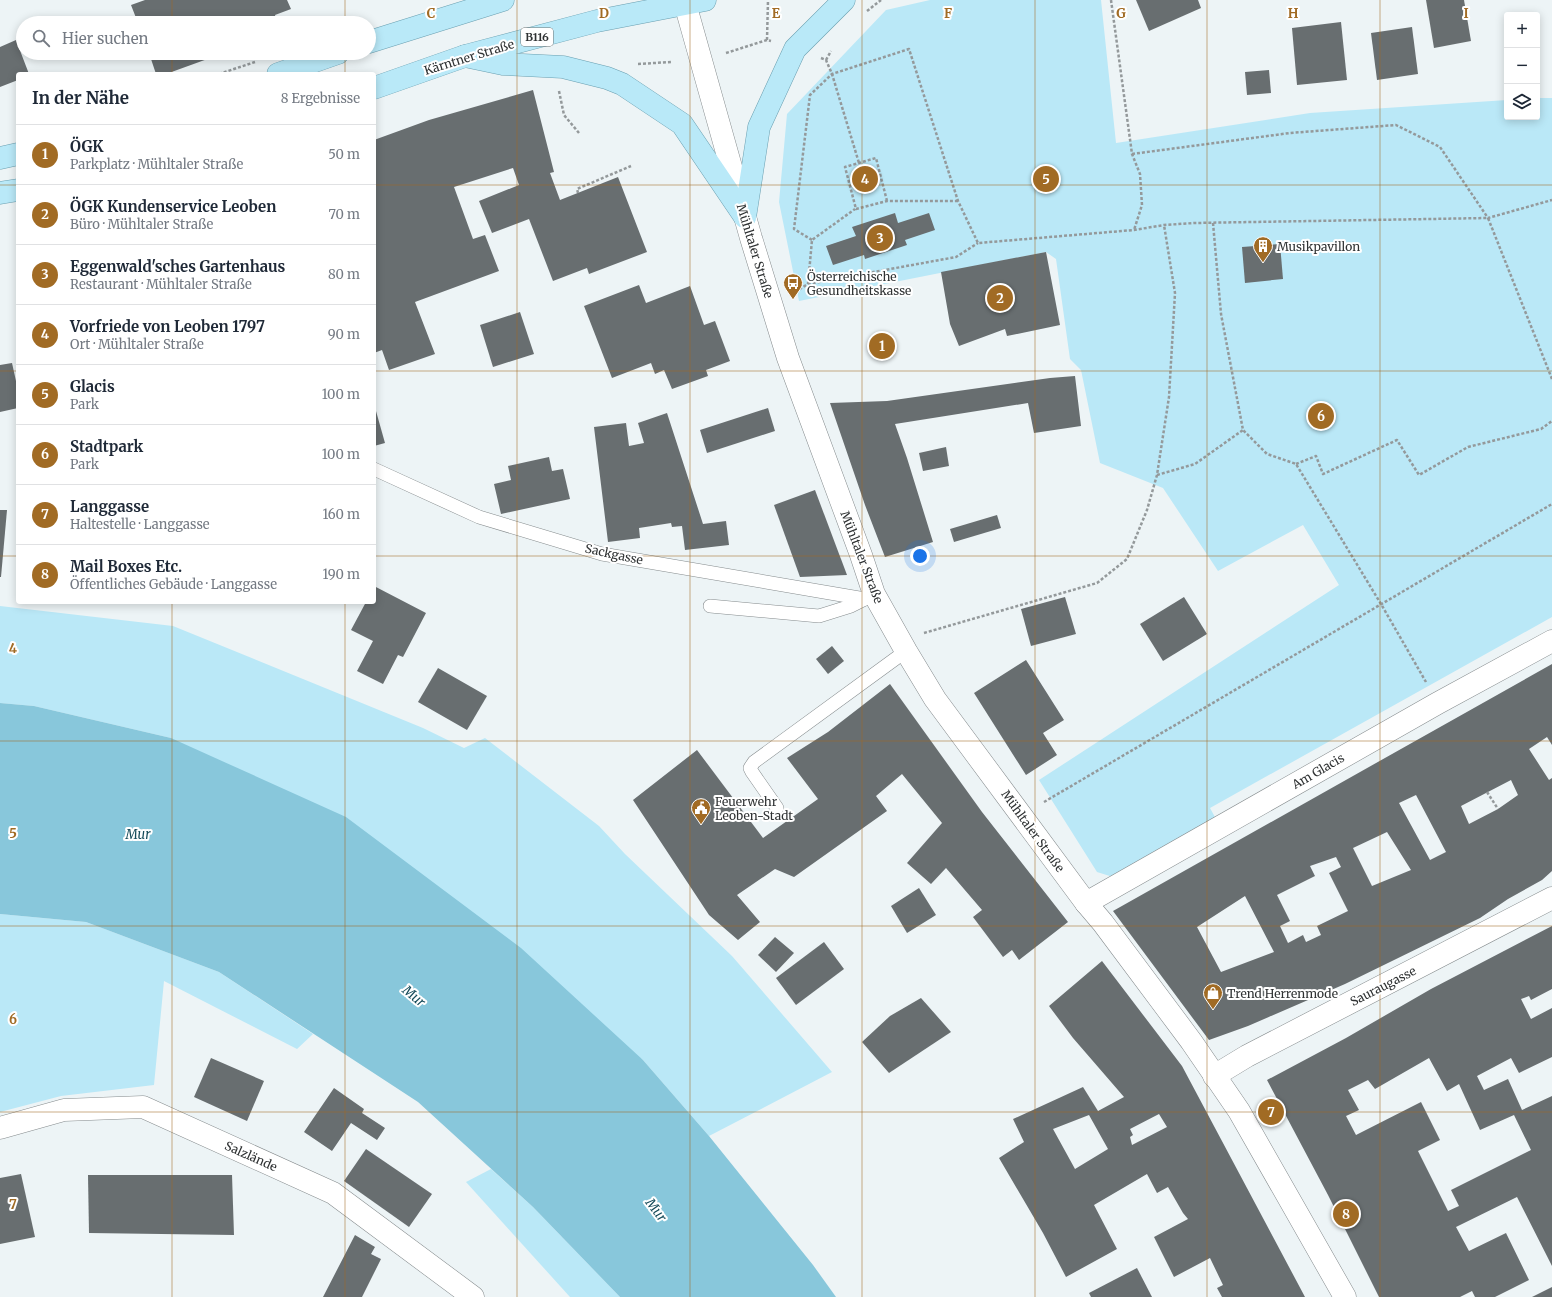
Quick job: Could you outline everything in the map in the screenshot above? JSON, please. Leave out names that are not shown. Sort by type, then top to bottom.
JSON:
[{"type":"main road","points":[[376,40],[503,0]]},
{"type":"main road","points":[[744,217],[760,126],[795,49],[844,0]]},
{"type":"main road","name":"Kärntner Straße","points":[[376,87],[465,56],[597,21],[691,1]]},
{"type":"main road","points":[[465,56],[503,64],[563,67],[607,78],[622,84],[682,124],[744,217]]},
{"type":"main road","points":[[284,72],[318,60]]},
{"type":"main road","points":[[0,158],[16,154]]},
{"type":"main road","points":[[0,193],[16,190]]},
{"type":"street","name":"Mühltaler Straße","points":[[691,1],[744,217],[788,358],[861,555],[870,597],[903,646],[935,698],[1086,903],[1103,923],[1186,1035],[1238,1111],[1345,1297]]},
{"type":"street","name":"Am Glacis","points":[[1086,903],[1438,703],[1552,641]]},
{"type":"street","name":"Sauraugasse","points":[[1214,1076],[1247,1056],[1552,898]]},
{"type":"street","name":"Salzlände","points":[[0,1128],[64,1110],[143,1107],[333,1193],[473,1297]]},
{"type":"lane","name":"Sackgasse","points":[[376,470],[479,517],[602,554],[870,597]]},
{"type":"lane","points":[[710,606],[819,616],[851,606],[870,597]]},
{"type":"lane","points":[[777,808],[750,768],[754,762],[903,646]]},
{"type":"path","points":[[725,54],[768,40],[768,0]]},
{"type":"path","points":[[1111,0],[1132,154],[1140,174],[1142,205],[1134,230]]},
{"type":"path","points":[[812,240],[794,229],[810,95],[832,74],[909,49],[958,201],[978,243]]},
{"type":"path","points":[[225,72],[261,60]]},
{"type":"path","points":[[826,60],[832,74],[859,163]]},
{"type":"path","points":[[636,64],[671,62]]},
{"type":"path","points":[[558,88],[564,115],[579,133]]},
{"type":"path","points":[[1132,154],[1290,133],[1396,125],[1440,146],[1488,218],[1552,379]]},
{"type":"path","points":[[856,209],[845,166],[876,158],[887,201]]},
{"type":"path","points":[[578,193],[577,189],[631,166]]},
{"type":"path","points":[[772,305],[808,284],[956,257],[978,243],[1134,230],[1164,225],[1488,218],[1552,200]]},
{"type":"path","points":[[808,284],[812,240],[856,209],[887,201],[958,201]]},
{"type":"path","points":[[1213,223],[1221,314],[1244,430],[1267,454],[1296,464],[1381,604],[1438,703]]},
{"type":"path","points":[[903,646],[1097,583],[1127,559],[1147,510],[1157,476],[1169,397],[1175,293],[1164,225]]},
{"type":"path","points":[[1296,464],[1316,456],[1323,474],[1397,440],[1419,475],[1468,447],[1541,429],[1552,421]]},
{"type":"path","points":[[1157,476],[1195,464],[1244,430]]},
{"type":"path","points":[[1022,815],[1552,504]]},
{"type":"path","points":[[1488,792],[1498,809]]},
{"type":"shaded area","points":[[930,0],[1101,0],[1116,143],[1310,113],[1504,100],[1504,120],[1540,120],[1540,98],[1552,98],[1552,617],[1210,808],[1216,819],[1113,877],[1097,872],[1039,780],[1339,585],[1303,525],[1218,571],[1163,488],[1100,463],[1081,370],[1070,359],[1056,259],[1046,252],[799,301],[779,202],[787,114],[886,10]]},
{"type":"shaded area","points":[[0,606],[173,626],[423,728],[464,748],[485,738],[599,826],[625,854],[732,956],[832,1072],[709,1136],[643,1060],[171,738],[34,706],[0,703]]},
{"type":"shaded area","points":[[0,914],[86,922],[219,972],[313,1034],[297,1049],[164,981],[154,1085],[61,1096],[0,1112]]},
{"type":"shaded area","points":[[491,1169],[533,1207],[620,1297],[570,1297],[466,1182]]},
{"type":"water","name":"Mur","points":[[0,703],[34,706],[171,738],[346,817],[521,948],[643,1060],[709,1136],[813,1265],[836,1297],[620,1297],[533,1207],[418,1102],[219,972],[86,922],[0,914]]},
{"type":"building","points":[[145,0],[287,0],[291,9],[275,16],[135,16],[131,5]]},
{"type":"building","points":[[1136,0],[1198,0],[1201,8],[1149,31]]},
{"type":"building","points":[[1426,0],[1464,0],[1471,41],[1434,48]]},
{"type":"building","points":[[1341,22],[1347,80],[1297,85],[1292,28]]},
{"type":"building","points":[[1412,27],[1418,74],[1377,80],[1371,33]]},
{"type":"building","points":[[16,40],[16,60],[24,60],[28,72],[16,72],[16,81],[0,87],[0,47]]},
{"type":"building","points":[[151,60],[205,60],[172,72],[155,72]]},
{"type":"building","points":[[1269,70],[1271,93],[1247,95],[1245,72]]},
{"type":"building","points":[[533,90],[554,172],[550,173],[560,200],[618,177],[647,252],[589,274],[587,268],[553,281],[529,219],[492,233],[479,201],[519,185],[513,168],[454,187],[473,239],[485,235],[499,271],[415,302],[435,354],[389,370],[382,350],[376,352],[376,139],[429,120]]},
{"type":"building","points":[[895,213],[898,223],[929,213],[935,230],[905,240],[907,245],[865,259],[864,255],[833,265],[826,246],[856,236],[852,227]]},
{"type":"building","name":"Musikpavillon","points":[[1280,244],[1283,279],[1245,283],[1242,247]]},
{"type":"building","points":[[1046,252],[1060,325],[1007,336],[1005,329],[959,346],[950,324],[941,272]]},
{"type":"building","points":[[639,285],[646,303],[690,286],[704,325],[715,321],[730,361],[706,370],[708,376],[672,389],[664,370],[655,374],[651,363],[612,378],[584,306]]},
{"type":"building","points":[[520,312],[534,354],[493,367],[480,325]]},
{"type":"building","points":[[12,363],[16,381],[16,408],[0,412],[0,365]]},
{"type":"building","points":[[1075,376],[1081,426],[1034,433],[1028,403],[895,424],[933,542],[885,557],[865,505],[830,403],[887,401],[1050,378]]},
{"type":"building","points":[[768,408],[775,431],[707,453],[700,430]]},
{"type":"building","points":[[376,411],[385,443],[376,445]]},
{"type":"building","points":[[667,413],[703,524],[726,521],[729,545],[685,550],[682,526],[672,527],[671,523],[639,528],[640,538],[608,542],[594,427],[626,423],[629,446],[644,443],[638,423]]},
{"type":"building","points":[[946,447],[949,466],[923,471],[919,453]]},
{"type":"building","points":[[549,457],[552,471],[563,469],[570,499],[501,514],[494,484],[511,480],[508,466]]},
{"type":"building","points":[[815,490],[847,575],[800,577],[774,505]]},
{"type":"building","points":[[0,510],[7,510],[1,577],[0,577]]},
{"type":"building","points":[[997,515],[1001,528],[954,542],[950,529]]},
{"type":"building","points":[[376,587],[426,613],[403,657],[398,655],[383,684],[357,671],[373,641],[351,630],[365,604],[376,604]]},
{"type":"building","points":[[1065,597],[1076,634],[1031,646],[1021,609]]},
{"type":"building","points":[[1184,597],[1207,634],[1163,661],[1140,624]]},
{"type":"building","points":[[832,646],[844,661],[828,674],[816,659]]},
{"type":"building","points":[[1026,660],[1064,720],[1043,733],[1057,755],[1026,775],[974,693]]},
{"type":"building","points":[[1552,664],[1552,745],[1547,737],[1529,749],[1549,780],[1552,778],[1552,871],[1542,880],[1508,899],[1480,918],[1345,984],[1248,1026],[1209,1040],[1113,911]],"holes":[[[1511,780],[1518,795],[1498,809],[1469,824],[1461,806]],[[1416,795],[1446,852],[1430,860],[1399,803]],[[1387,832],[1411,870],[1372,886],[1353,848]],[[1336,857],[1341,867],[1329,873],[1348,911],[1317,926],[1321,935],[1306,942],[1303,935],[1288,943],[1280,926],[1290,921],[1277,895],[1315,876],[1310,866]],[[1245,896],[1274,952],[1221,972],[1197,927]]]},
{"type":"building","points":[[438,668],[487,696],[467,730],[418,702]]},
{"type":"building","points":[[890,684],[982,812],[1068,922],[1019,960],[1012,950],[1003,957],[973,917],[982,910],[946,868],[931,884],[907,863],[942,823],[902,774],[876,796],[887,811],[794,877],[775,869],[737,895],[760,922],[738,940],[709,915],[633,800],[697,750],[763,838],[818,799],[787,758],[828,732]]},
{"type":"building","points":[[919,888],[936,915],[907,933],[891,906]]},
{"type":"building","points":[[1552,926],[1552,989],[1531,1000],[1529,996],[1521,999],[1531,1019],[1552,1008],[1552,1057],[1519,1073],[1511,1058],[1477,1076],[1484,1090],[1508,1079],[1522,1110],[1552,1096],[1552,1266],[1517,1197],[1456,1227],[1469,1251],[1506,1233],[1529,1280],[1495,1297],[1475,1297],[1472,1291],[1460,1297],[1379,1297],[1328,1195],[1267,1080],[1346,1038],[1431,989]],"holes":[[[1429,1058],[1447,1091],[1459,1084],[1480,1130],[1514,1115],[1531,1150],[1451,1190],[1459,1206],[1448,1211],[1418,1151],[1440,1140],[1421,1102],[1356,1135],[1346,1116],[1359,1110],[1348,1090],[1368,1080],[1375,1089]]]},
{"type":"building","points":[[775,937],[794,953],[776,972],[758,955]]},
{"type":"building","points":[[824,942],[844,969],[796,1005],[776,978]]},
{"type":"building","points":[[1102,961],[1182,1066],[1305,1297],[1222,1297],[1217,1288],[1223,1285],[1210,1258],[1174,1277],[1154,1237],[1188,1219],[1168,1187],[1157,1193],[1147,1174],[1094,1205],[1117,1249],[1066,1277],[1043,1233],[999,1158],[1024,1142],[1013,1119],[1083,1087],[1098,1111],[1124,1097],[1073,1038],[1049,1006]],"holes":[[[1159,1114],[1167,1127],[1132,1145],[1130,1137],[1133,1135],[1130,1129]],[[1089,1115],[1108,1149],[1075,1169],[1053,1129]]]},
{"type":"building","points":[[921,998],[951,1032],[889,1073],[862,1042],[890,1016]]},
{"type":"building","points":[[211,1058],[264,1081],[247,1121],[194,1097]]},
{"type":"building","points":[[334,1088],[364,1109],[362,1113],[385,1128],[377,1140],[351,1123],[332,1151],[304,1132]]},
{"type":"building","points":[[366,1149],[432,1194],[409,1227],[344,1181]]},
{"type":"building","points":[[21,1174],[35,1237],[0,1244],[0,1178]]},
{"type":"building","points":[[88,1175],[232,1175],[234,1235],[89,1233]]},
{"type":"building","points":[[355,1235],[375,1247],[371,1254],[381,1259],[362,1297],[323,1297]]},
{"type":"building","points":[[1137,1268],[1152,1297],[1091,1297],[1089,1293]]},
{"type":"building","points":[[1552,1287],[1552,1297],[1532,1297]]},
{"type":"place","name":"Vorfriede von Leoben 1797","points":[[865,179]]},
{"type":"place","name":"Glacis","points":[[1046,179]]},
{"type":"place","name":"Eggenwald'sches Gartenhaus","points":[[880,238]]},
{"type":"place","name":"Musikpavillon","points":[[1263,263]]},
{"type":"place","name":"ÖGK Kundenservice Leoben","points":[[1000,298]]},
{"type":"place","name":"Österreichische Gesundheitskasse","points":[[793,300]]},
{"type":"place","name":"ÖGK","points":[[882,346]]},
{"type":"place","name":"Stadtpark","points":[[1321,416]]},
{"type":"place","name":"Feuerwehr Leoben-Stadt","points":[[701,825]]},
{"type":"place","name":"Trend Herrenmode","points":[[1213,1010]]},
{"type":"place","name":"Langgasse","points":[[1271,1112]]},
{"type":"place","name":"Mail Boxes Etc.","points":[[1346,1214]]}]
